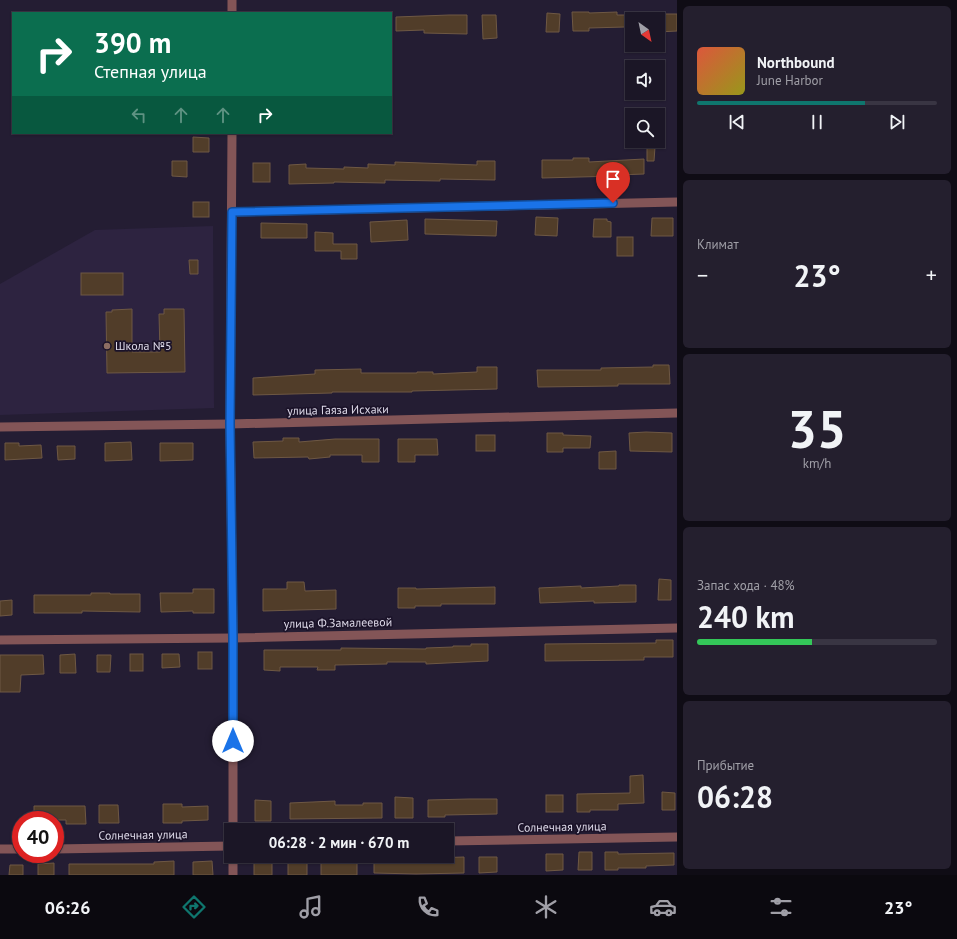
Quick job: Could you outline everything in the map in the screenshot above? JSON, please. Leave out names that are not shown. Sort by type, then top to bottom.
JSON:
[{"type":"street","points":[[232,0],[232,12]]},
{"type":"street","points":[[232,134],[230,424],[233,638],[233,823]]},
{"type":"street","points":[[232,212],[677,202]]},
{"type":"street","name":"улица Гаяза Исхаки","points":[[0,427],[230,424],[677,413]]},
{"type":"street","name":"улица Ф.Замалеевой","points":[[0,640],[233,638],[677,628]]},
{"type":"street","name":"Солнечная улица","points":[[454,841],[677,837]]},
{"type":"street","name":"Солнечная улица","points":[[64,848],[224,846]]},
{"type":"street","points":[[0,849],[12,849]]},
{"type":"street","points":[[233,863],[233,875]]},
{"type":"shaded area","name":"Школа №5","points":[[213,226],[214,408],[0,415],[0,284],[95,230]]},
{"type":"building","points":[[572,12],[617,12],[617,15],[625,15],[625,27],[589,28],[589,31],[573,31]]},
{"type":"building","points":[[547,13],[560,14],[559,32],[546,32]]},
{"type":"building","points":[[665,14],[677,14],[677,31],[665,32]]},
{"type":"building","points":[[467,15],[467,34],[424,33],[424,30],[396,31],[396,17]]},
{"type":"building","points":[[482,15],[496,15],[497,38],[483,39]]},
{"type":"building","points":[[193,137],[209,138],[209,152],[193,152]]},
{"type":"building","points":[[647,148],[655,148],[654,161],[647,161]]},
{"type":"building","points":[[573,158],[589,158],[589,162],[644,159],[644,174],[542,178],[542,160],[573,160]]},
{"type":"building","points":[[172,161],[187,161],[187,177],[172,176]]},
{"type":"building","points":[[477,161],[495,161],[495,180],[385,180],[385,183],[334,182],[289,184],[289,165],[306,164],[306,168],[344,169],[344,167],[368,168],[368,164],[395,165],[395,162],[477,165]]},
{"type":"building","points":[[253,163],[270,163],[270,182],[253,182]]},
{"type":"building","points":[[193,202],[209,202],[209,217],[193,217]]},
{"type":"building","points":[[536,217],[558,218],[557,236],[535,235]]},
{"type":"building","points":[[652,218],[673,218],[673,236],[651,236]]},
{"type":"building","points":[[425,219],[497,221],[496,236],[425,234]]},
{"type":"building","points":[[594,219],[607,219],[607,221],[611,222],[611,237],[593,237]]},
{"type":"building","points":[[407,220],[408,240],[371,242],[370,222]]},
{"type":"building","points":[[261,223],[307,224],[307,238],[261,238]]},
{"type":"building","points":[[315,232],[333,233],[333,244],[357,244],[357,259],[341,259],[341,251],[315,251]]},
{"type":"building","points":[[617,237],[633,237],[633,256],[617,256]]},
{"type":"building","points":[[189,260],[198,260],[198,274],[190,274]]},
{"type":"building","points":[[81,273],[123,273],[123,295],[81,295]]},
{"type":"building","points":[[132,309],[132,352],[160,352],[159,314],[164,314],[164,309],[184,309],[185,372],[107,373],[106,312],[112,312],[112,310]]},
{"type":"building","points":[[653,365],[669,365],[670,384],[538,387],[537,370],[601,370],[601,368],[653,367]]},
{"type":"building","points":[[477,367],[497,367],[497,389],[253,395],[253,378],[315,374],[315,370],[361,369],[361,373],[433,372],[433,374],[477,372]]},
{"type":"building","points":[[547,433],[591,436],[590,448],[563,448],[563,452],[547,452]]},
{"type":"building","points":[[629,433],[672,433],[672,452],[630,451]]},
{"type":"building","points":[[476,435],[495,435],[495,451],[476,451]]},
{"type":"building","points":[[283,438],[299,438],[299,442],[335,439],[379,439],[379,462],[362,462],[362,455],[330,455],[330,457],[309,459],[308,457],[254,458],[253,442],[283,441]]},
{"type":"building","points":[[398,439],[437,439],[438,455],[415,455],[415,462],[398,462]]},
{"type":"building","points":[[131,442],[132,460],[105,461],[105,443]]},
{"type":"building","points":[[5,443],[19,443],[19,446],[41,445],[42,458],[5,460]]},
{"type":"building","points":[[160,443],[193,443],[193,460],[160,461]]},
{"type":"building","points":[[57,446],[75,446],[75,459],[58,460]]},
{"type":"building","points":[[616,451],[616,469],[599,469],[599,452]]},
{"type":"building","points":[[659,579],[671,580],[671,600],[658,600]]},
{"type":"building","points":[[287,582],[304,582],[305,591],[336,590],[336,609],[263,611],[263,589],[287,589]]},
{"type":"building","points":[[636,585],[636,602],[594,603],[594,601],[540,603],[539,588],[581,586],[581,588]]},
{"type":"building","points":[[495,587],[495,604],[441,604],[441,606],[415,606],[415,608],[398,608],[398,588]]},
{"type":"building","points":[[193,589],[214,589],[214,613],[193,613],[193,611],[161,612],[160,593],[193,593]]},
{"type":"building","points":[[91,593],[140,594],[140,612],[82,611],[82,613],[34,613],[34,595],[91,595]]},
{"type":"building","points":[[12,600],[12,615],[0,616],[0,601]]},
{"type":"building","points":[[656,640],[673,640],[673,657],[644,657],[644,660],[545,661],[545,644],[656,643]]},
{"type":"building","points":[[471,644],[488,644],[488,661],[426,664],[426,662],[387,662],[387,664],[335,665],[335,670],[317,670],[318,667],[280,667],[280,671],[264,670],[264,650],[341,650],[341,648],[426,649],[471,646]]},
{"type":"building","points":[[198,652],[212,652],[212,669],[198,669]]},
{"type":"building","points":[[75,654],[76,673],[60,673],[60,655]]},
{"type":"building","points":[[130,654],[143,654],[143,671],[130,671]]},
{"type":"building","points":[[162,654],[179,654],[180,667],[162,668]]},
{"type":"building","points":[[0,655],[43,655],[44,674],[21,675],[20,692],[0,692]]},
{"type":"building","points":[[97,655],[111,655],[110,672],[97,672]]},
{"type":"building","points":[[643,775],[644,803],[618,804],[618,810],[590,810],[590,812],[577,812],[577,794],[630,793],[630,776]]},
{"type":"building","points":[[662,792],[675,793],[675,810],[662,810]]},
{"type":"building","points":[[546,795],[563,795],[563,812],[546,812]]},
{"type":"building","points":[[395,797],[413,798],[413,818],[395,818]]},
{"type":"building","points":[[497,799],[497,814],[445,815],[445,817],[428,817],[428,800]]},
{"type":"building","points":[[255,800],[271,801],[271,821],[255,821]]},
{"type":"building","points":[[335,801],[335,805],[382,803],[382,818],[290,819],[290,803]]},
{"type":"building","points":[[163,804],[182,804],[182,807],[208,806],[208,820],[182,821],[182,823],[163,823]]},
{"type":"building","points":[[99,805],[118,805],[119,823],[99,823]]},
{"type":"building","points":[[34,806],[85,806],[86,824],[66,824],[66,820],[64,820],[64,811],[34,811]]},
{"type":"building","points":[[579,852],[592,852],[592,870],[578,870]]},
{"type":"building","points":[[605,852],[618,852],[618,854],[674,853],[674,865],[605,870]]},
{"type":"building","points":[[546,854],[563,854],[563,870],[546,871]]},
{"type":"building","points":[[454,857],[464,857],[464,873],[374,873],[374,863],[454,863]]},
{"type":"building","points":[[479,857],[497,857],[497,872],[479,873]]},
{"type":"building","points":[[174,861],[174,875],[69,875],[69,864],[154,864],[154,862]]},
{"type":"building","points":[[212,861],[213,875],[193,875],[193,862]]},
{"type":"building","points":[[54,863],[54,875],[38,875],[38,864]]},
{"type":"building","points":[[254,863],[272,863],[272,875],[254,875]]},
{"type":"building","points":[[288,863],[307,863],[307,875],[288,875]]},
{"type":"building","points":[[321,863],[357,863],[357,875],[321,875]]},
{"type":"building","points":[[10,865],[23,865],[23,875],[9,875]]},
{"type":"place","name":"Школа №5","points":[[107,346]]},
{"type":"route","points":[[233,741],[230,424],[232,212],[613,203]]}]
